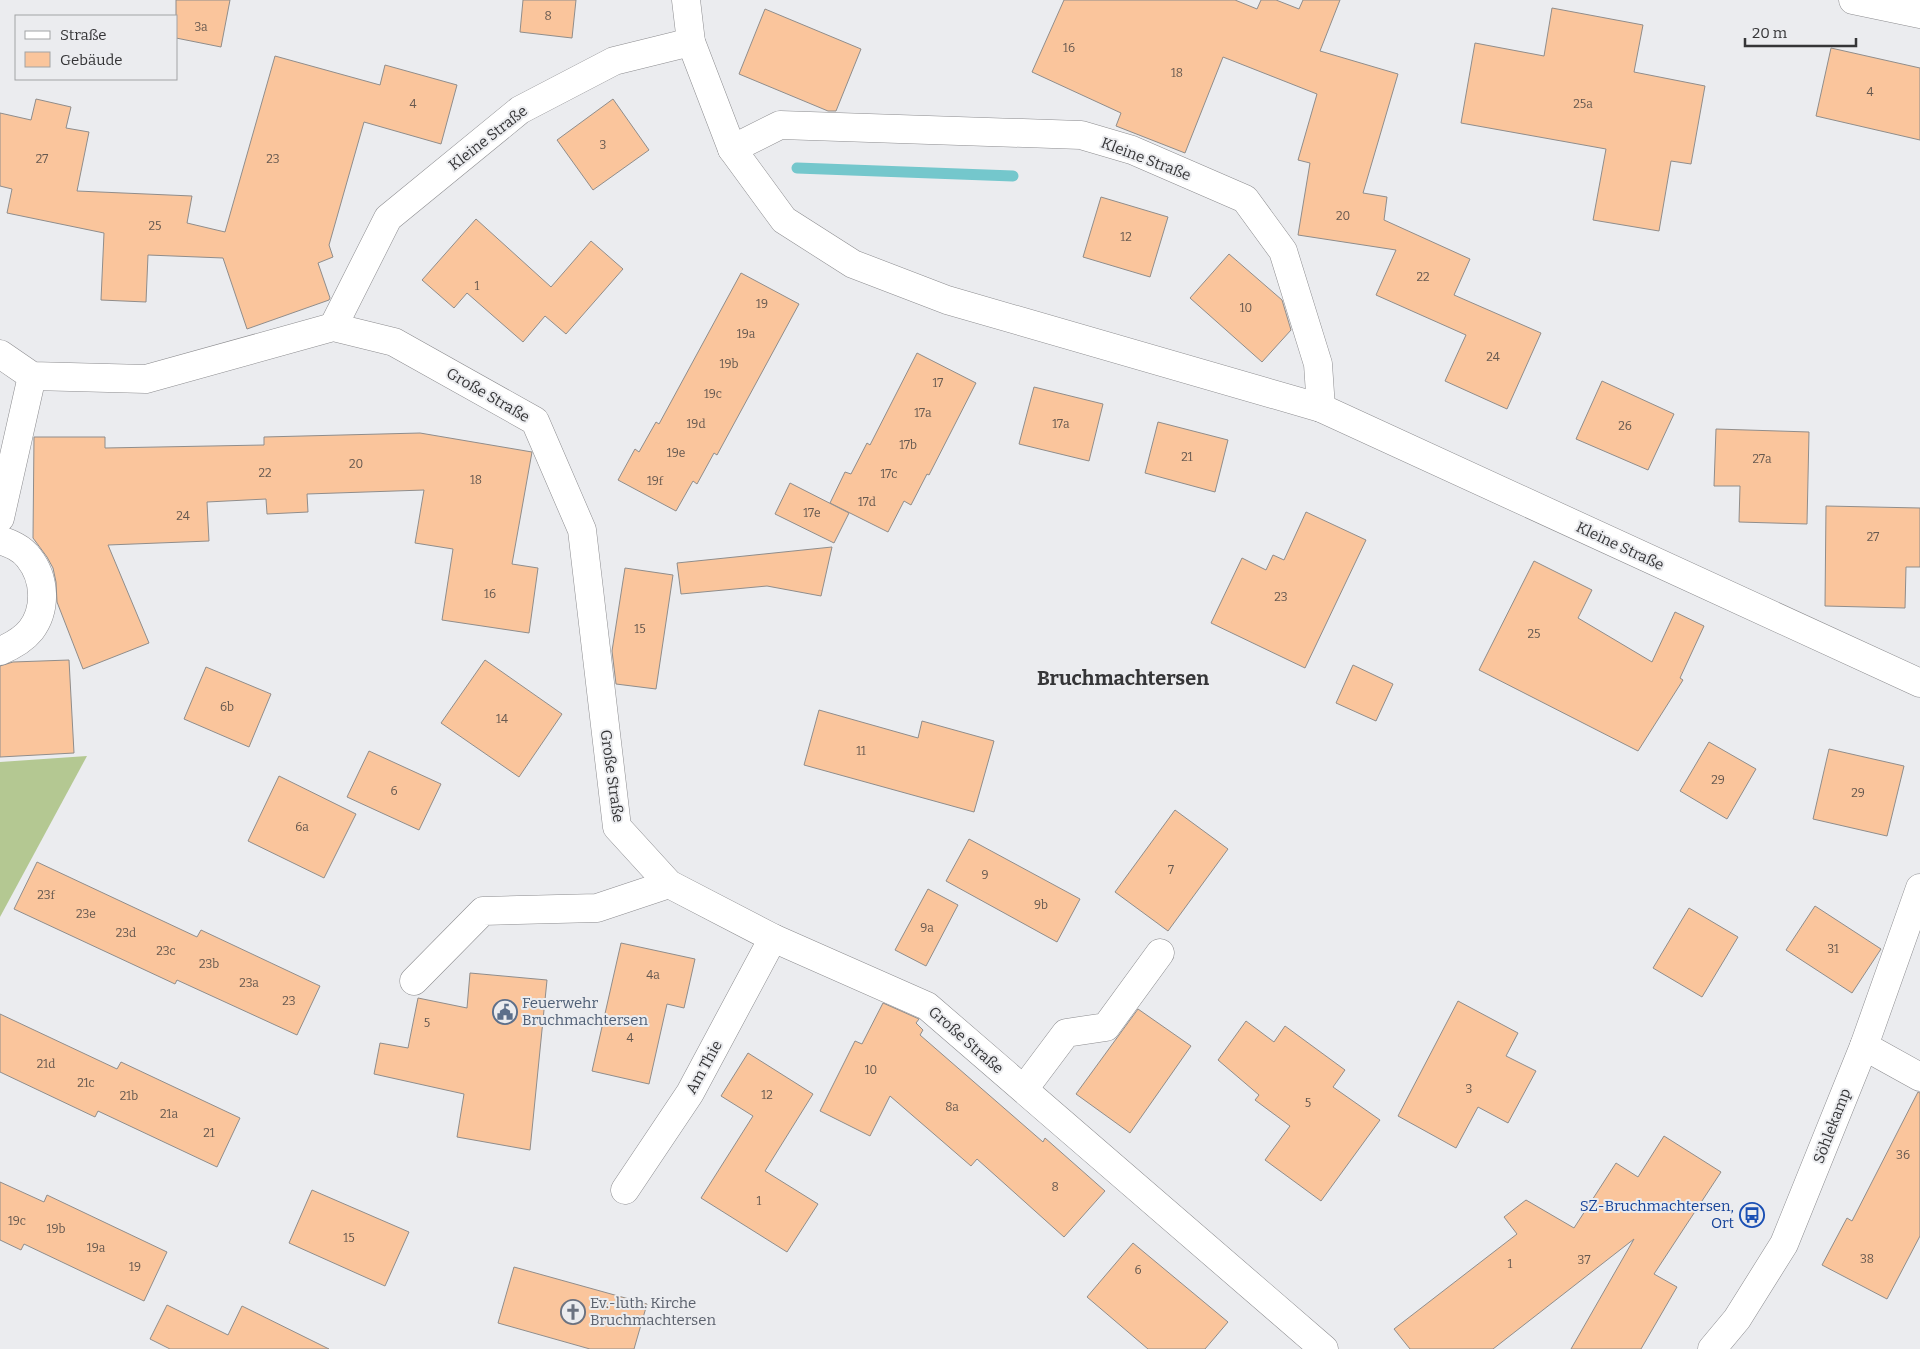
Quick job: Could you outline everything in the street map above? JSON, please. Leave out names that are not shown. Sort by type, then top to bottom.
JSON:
[{"type":"street","points":[[686,0],[691,42]]},
{"type":"street","points":[[1853,0],[1920,14]]},
{"type":"street","name":"Kleine Straße","points":[[333,328],[388,218],[520,110],[614,61],[691,42],[732,149],[784,220],[852,264],[947,300],[1321,408],[1920,683]]},
{"type":"street","name":"Kleine Straße","points":[[732,149],[780,125],[1081,135],[1132,150],[1245,199],[1283,251],[1318,364],[1321,408]]},
{"type":"street","name":"Große Straße","points":[[32,376],[146,379],[333,328],[394,342],[534,421],[582,530],[617,827],[669,884],[773,938],[927,1006],[1324,1349]]},
{"type":"street","points":[[0,354],[32,376],[0,518]]},
{"type":"street","points":[[0,540],[14,545],[29,557],[38,574],[43,593],[40,612],[32,629],[18,643],[0,651]]},
{"type":"street","points":[[414,981],[483,911],[597,908],[669,884]]},
{"type":"street","name":"Söhlekamp","points":[[1712,1349],[1737,1320],[1784,1244],[1864,1046],[1920,888]]},
{"type":"street","name":"Am Thie","points":[[625,1190],[690,1093],[773,938]]},
{"type":"street","points":[[1024,1089],[1066,1033],[1106,1027],[1160,953]]},
{"type":"street","points":[[1864,1046],[1920,1077]]},
{"type":"green space","points":[[87,756],[0,917],[0,762]]},
{"type":"building","points":[[176,0],[230,0],[221,47],[178,38],[178,15],[176,15]]},
{"type":"building","points":[[523,0],[576,0],[572,38],[520,32]]},
{"type":"building","points":[[1064,0],[1235,0],[1257,9],[1261,0],[1276,0],[1299,9],[1303,0],[1340,0],[1320,51],[1398,74],[1363,193],[1387,197],[1384,220],[1470,259],[1454,295],[1541,333],[1507,409],[1445,381],[1466,335],[1376,295],[1396,250],[1298,235],[1310,163],[1298,160],[1317,94],[1223,57],[1185,153],[1116,126],[1121,113],[1032,72]]},
{"type":"building","points":[[1552,8],[1643,25],[1634,72],[1705,86],[1691,164],[1671,161],[1659,231],[1593,220],[1606,149],[1461,123],[1475,43],[1544,56]]},
{"type":"building","points":[[765,9],[861,49],[836,111],[828,111],[739,74]]},
{"type":"building","points":[[1831,48],[1920,68],[1920,140],[1816,116]]},
{"type":"building","points":[[275,56],[380,85],[385,65],[457,85],[441,144],[364,122],[329,245],[333,257],[318,263],[330,298],[329,300],[247,329],[223,258],[148,255],[146,302],[101,300],[104,233],[7,213],[12,189],[0,186],[0,113],[31,120],[36,99],[71,107],[66,128],[89,132],[77,191],[192,196],[187,223],[225,232]]},
{"type":"building","points":[[613,99],[649,150],[593,190],[557,140]]},
{"type":"building","points":[[1101,197],[1168,217],[1150,277],[1083,257]]},
{"type":"building","points":[[476,219],[551,287],[591,241],[623,269],[566,334],[545,316],[523,342],[467,293],[454,308],[422,280]]},
{"type":"building","points":[[1229,254],[1282,300],[1291,330],[1262,362],[1190,298]]},
{"type":"building","points":[[741,273],[799,304],[717,455],[714,453],[697,484],[693,481],[676,511],[618,480],[635,449],[639,452],[656,422],[659,424]]},
{"type":"building","points":[[917,353],[976,383],[929,475],[927,474],[911,505],[904,501],[888,532],[830,503],[845,472],[851,474],[867,443],[870,445]]},
{"type":"building","points":[[1602,381],[1674,414],[1648,470],[1576,439]]},
{"type":"building","points":[[1034,387],[1103,404],[1089,461],[1019,444]]},
{"type":"building","points":[[1158,422],[1228,440],[1215,492],[1145,473]]},
{"type":"building","points":[[1716,429],[1809,432],[1807,524],[1739,522],[1740,486],[1714,486]]},
{"type":"building","points":[[420,433],[532,452],[512,564],[538,568],[529,633],[442,620],[453,549],[415,543],[424,490],[307,494],[308,512],[267,514],[266,499],[207,502],[209,541],[108,545],[149,643],[83,669],[57,602],[53,568],[33,538],[34,437],[105,437],[105,448],[264,445],[264,437]]},
{"type":"building","points":[[790,483],[849,513],[834,543],[775,514]]},
{"type":"building","points":[[1826,506],[1920,508],[1920,567],[1906,567],[1905,608],[1825,606]]},
{"type":"building","points":[[1306,512],[1366,540],[1305,668],[1211,623],[1242,558],[1266,570],[1273,555],[1284,560]]},
{"type":"building","points":[[832,547],[821,596],[767,586],[681,594],[677,563]]},
{"type":"building","points":[[1534,561],[1592,590],[1578,618],[1652,662],[1675,612],[1704,626],[1680,678],[1683,680],[1638,751],[1479,670]]},
{"type":"building","points":[[625,568],[673,575],[656,689],[616,684],[612,651]]},
{"type":"building","points":[[69,660],[74,753],[0,757],[0,666],[13,662]]},
{"type":"building","points":[[485,660],[562,714],[519,777],[441,723]]},
{"type":"building","points":[[1353,665],[1393,684],[1376,721],[1336,703]]},
{"type":"building","points":[[206,667],[271,694],[249,747],[184,719]]},
{"type":"building","points":[[819,710],[918,738],[922,721],[994,741],[974,812],[804,765]]},
{"type":"building","points":[[1709,742],[1756,769],[1727,819],[1680,791]]},
{"type":"building","points":[[1829,749],[1904,766],[1887,836],[1813,819]]},
{"type":"building","points":[[369,751],[441,784],[419,830],[347,797]]},
{"type":"building","points":[[279,776],[356,814],[324,878],[248,841]]},
{"type":"building","points":[[1175,810],[1228,849],[1168,931],[1115,892]]},
{"type":"building","points":[[969,839],[1080,899],[1057,942],[946,881]]},
{"type":"building","points":[[37,862],[197,937],[201,930],[320,986],[297,1035],[177,980],[175,984],[14,909]]},
{"type":"building","points":[[928,889],[958,905],[926,966],[895,950]]},
{"type":"building","points":[[1815,906],[1881,949],[1852,993],[1786,950]]},
{"type":"building","points":[[1689,908],[1738,937],[1702,997],[1653,968]]},
{"type":"building","points":[[621,943],[695,959],[684,1008],[667,1004],[649,1084],[592,1071]]},
{"type":"building","points":[[470,973],[547,980],[530,1150],[457,1137],[464,1094],[374,1074],[380,1043],[408,1048],[418,998],[467,1008]]},
{"type":"building","points":[[1458,1001],[1518,1033],[1506,1056],[1536,1071],[1508,1123],[1478,1107],[1456,1148],[1398,1116]]},
{"type":"building","points":[[883,1003],[919,1019],[916,1023],[923,1030],[920,1035],[1043,1142],[1045,1138],[1105,1191],[1064,1237],[977,1159],[971,1166],[890,1096],[870,1136],[820,1111],[855,1041],[862,1044]]},
{"type":"building","points":[[1138,1009],[1191,1046],[1130,1133],[1076,1094]]},
{"type":"building","points":[[0,1014],[117,1069],[121,1062],[240,1118],[217,1167],[98,1111],[95,1117],[0,1072]]},
{"type":"building","points":[[1246,1021],[1274,1042],[1285,1026],[1345,1070],[1333,1087],[1380,1120],[1321,1201],[1265,1160],[1290,1126],[1255,1100],[1259,1095],[1218,1060]]},
{"type":"building","points":[[748,1053],[813,1094],[765,1171],[818,1204],[787,1252],[701,1198],[753,1116],[721,1096]]},
{"type":"building","points":[[1918,1092],[1920,1093],[1920,1236],[1887,1299],[1822,1265],[1847,1218],[1852,1221]]},
{"type":"building","points":[[1664,1136],[1721,1172],[1654,1274],[1677,1287],[1641,1349],[1571,1349],[1634,1239],[1493,1349],[1410,1349],[1394,1329],[1517,1234],[1504,1217],[1526,1200],[1574,1228],[1616,1163],[1638,1177]]},
{"type":"building","points":[[0,1182],[44,1202],[47,1195],[167,1252],[144,1301],[24,1244],[21,1250],[0,1240]]},
{"type":"building","points":[[312,1190],[409,1232],[385,1286],[289,1243]]},
{"type":"building","points":[[1133,1243],[1228,1322],[1205,1349],[1148,1349],[1087,1297]]},
{"type":"building","points":[[514,1267],[647,1304],[634,1349],[590,1349],[498,1323]]},
{"type":"building","points":[[167,1305],[228,1335],[242,1306],[329,1349],[170,1349],[150,1339]]},
{"type":"waterway","points":[[797,168],[1013,176]]},
{"type":"place","name":"Feuerwehr Bruchmachtersen","points":[[505,1012]]},
{"type":"place","name":"SZ-Bruchmachtersen, Ort","points":[[1752,1215]]},
{"type":"place","name":"Ev.-luth. Kirche Bruchmachtersen","points":[[573,1312]]},
{"type":"district","name":"Bruchmachtersen","points":[[1123,678]]}]
